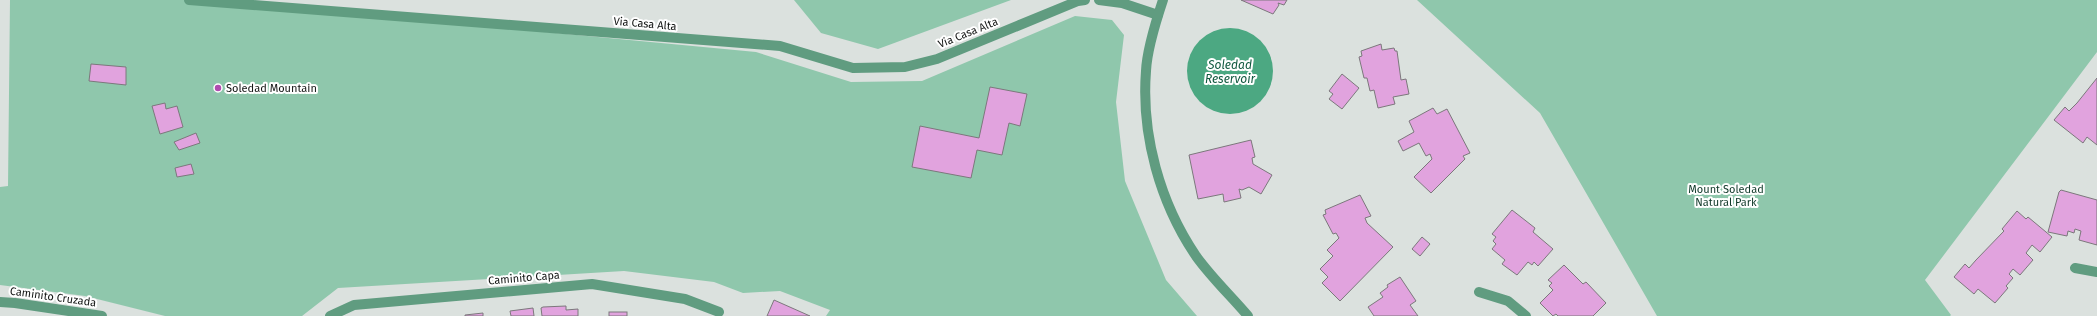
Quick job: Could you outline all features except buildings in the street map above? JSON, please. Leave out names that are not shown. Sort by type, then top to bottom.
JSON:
[{"type":"street","name":"Via Casa Alta","points":[[189,0],[780,46],[853,68],[905,67],[937,59],[1078,1],[1085,0]]},
{"type":"street","points":[[1100,0],[1122,3],[1158,16]]},
{"type":"street","points":[[1163,0],[1146,70],[1146,125],[1157,174],[1178,226],[1196,257],[1248,316]]},
{"type":"street","points":[[2075,268],[2094,270],[2097,272]]},
{"type":"street","name":"Caminito Capa","points":[[330,316],[354,305],[592,284],[685,299],[719,312]]},
{"type":"street","points":[[1479,292],[1508,302],[1526,316]]},
{"type":"street","name":"Caminito Cruzada","points":[[0,302],[102,316]]},
{"type":"green space","points":[[10,0],[207,0],[756,52],[851,82],[922,81],[1075,16],[1112,20],[1124,35],[1116,102],[1125,181],[1166,280],[1197,316],[826,316],[830,310],[780,291],[743,293],[714,282],[624,271],[338,288],[302,316],[165,316],[85,296],[0,285],[0,187],[8,186]]},
{"type":"green space","points":[[794,0],[1011,0],[878,49],[821,33]]},
{"type":"green space","name":"Mount Soledad Natural Park","points":[[1417,0],[2097,0],[2097,52],[1925,280],[1951,315],[1950,316],[1657,316],[1540,113]]},
{"type":"water","name":"Soledad Reservoir","points":[[1230,28],[1246,31],[1254,35],[1266,47],[1270,55],[1273,71],[1270,87],[1266,95],[1254,107],[1246,111],[1230,114],[1214,111],[1206,107],[1194,95],[1190,87],[1187,71],[1190,55],[1194,47],[1206,35],[1214,31]]},
{"type":"place","name":"Soledad Mountain","points":[[218,88]]}]
